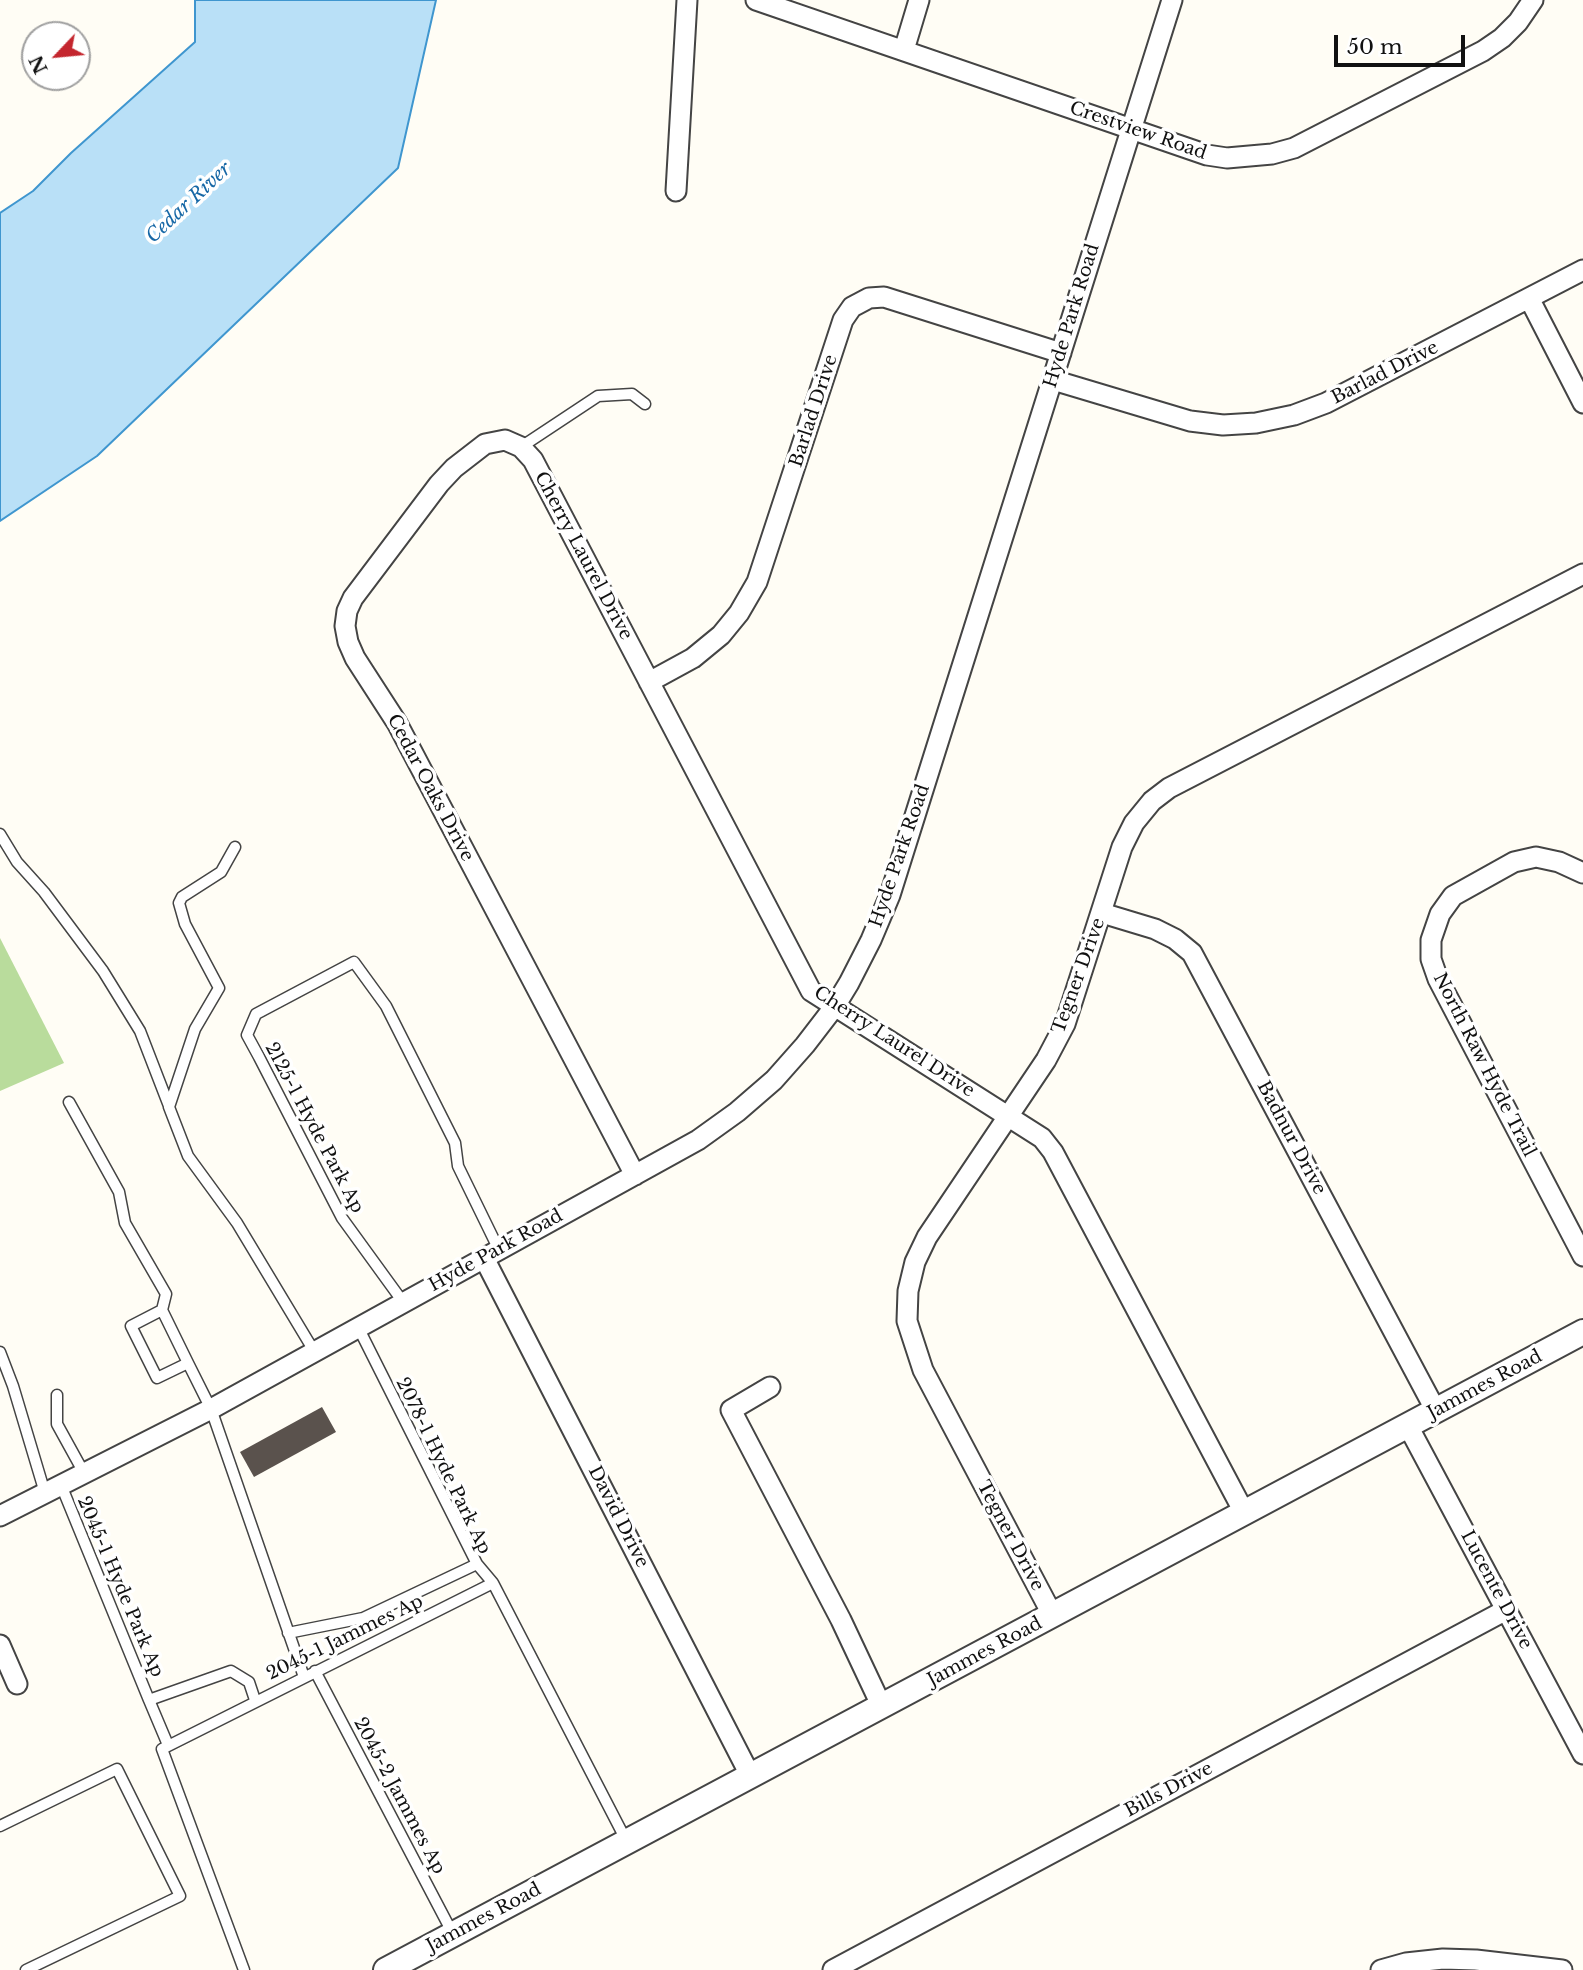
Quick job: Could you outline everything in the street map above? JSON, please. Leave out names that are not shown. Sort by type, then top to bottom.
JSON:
[{"type":"street","points":[[676,191],[687,0]]},
{"type":"street","name":"Crestview Road","points":[[756,0],[1217,157],[1249,157],[1294,148],[1483,51],[1502,38],[1518,22],[1533,0]]},
{"type":"street","points":[[904,50],[919,0]]},
{"type":"street","name":"Hyde Park Road","points":[[0,1516],[211,1409],[698,1140],[737,1112],[774,1080],[835,1006],[871,940],[890,895],[1172,0]]},
{"type":"street","name":"Barlad Drive","points":[[1053,380],[1190,421],[1223,425],[1256,423],[1294,415],[1326,403],[1583,270]]},
{"type":"street","name":"Barlad Drive","points":[[649,682],[693,658],[720,635],[739,613],[757,582],[843,320],[852,307],[869,298],[884,297],[1061,353]]},
{"type":"street","points":[[1529,298],[1583,403]]},
{"type":"street","name":"Cherry Laurel Drive","points":[[513,443],[533,460],[811,991],[1042,1138],[1053,1152],[1245,1514]]},
{"type":"street","name":"Cedar Oaks Drive","points":[[513,443],[485,444],[454,468],[439,484],[354,598],[347,611],[345,625],[355,659],[397,723],[635,1175]]},
{"type":"street","name":"Tegner Drive","points":[[1053,1616],[923,1370],[908,1321],[908,1291],[915,1262],[927,1237],[1046,1060],[1065,1024],[1122,847],[1134,823],[1152,801],[1169,788],[1583,574]]},
{"type":"street","name":"North Raw Hyde Trail","points":[[1583,873],[1559,862],[1535,858],[1514,862],[1453,896],[1440,914],[1431,940],[1432,959],[1438,979],[1583,1256]]},
{"type":"street","name":"Badnur Drive","points":[[1102,913],[1154,929],[1175,939],[1192,953],[1436,1411]]},
{"type":"street","name":"David Drive","points":[[492,1254],[751,1777]]},
{"type":"street","name":"Jammes Road","points":[[386,1970],[1583,1332]]},
{"type":"street","points":[[770,1387],[731,1410],[841,1620],[882,1707]]},
{"type":"street","name":"Lucente Drive","points":[[1408,1426],[1583,1755]]},
{"type":"street","name":"Bills Drive","points":[[833,1970],[1506,1610]]},
{"type":"street","points":[[0,1646],[18,1684]]},
{"type":"street","points":[[1381,1970],[1443,1959],[1562,1970]]},
{"type":"lane","points":[[513,443],[598,396],[632,394],[645,404]]},
{"type":"lane","points":[[0,834],[17,862],[44,892],[103,971],[140,1031],[188,1156],[237,1223],[314,1351]]},
{"type":"lane","points":[[169,1107],[195,1029],[219,988],[185,924],[179,903],[182,897],[221,872],[235,847]]},
{"type":"lane","name":"2125-1 Hyde Park Ap","points":[[403,1302],[342,1218],[247,1035],[256,1014],[354,962],[386,1006],[455,1143],[458,1166],[492,1254]]},
{"type":"lane","points":[[69,1102],[119,1192],[125,1223],[166,1294],[162,1310],[211,1409],[304,1676]]},
{"type":"lane","points":[[162,1310],[131,1326],[157,1378],[188,1363]]},
{"type":"lane","name":"2078-1 Hyde Park Ap","points":[[288,1633],[362,1618],[477,1564],[358,1327]]},
{"type":"lane","name":"2045-1 Hyde Park Ap","points":[[0,1352],[53,1489],[149,1700],[231,1671],[249,1682],[255,1700]]},
{"type":"lane","points":[[57,1395],[57,1424],[84,1473]]},
{"type":"lane","points":[[477,1564],[493,1583],[627,1842]]},
{"type":"lane","name":"2045-1 Jammes Ap","points":[[168,1745],[493,1583]]},
{"type":"lane","name":"2045-2 Jammes Ap","points":[[315,1671],[454,1935]]},
{"type":"lane","points":[[149,1700],[168,1745],[162,1749],[244,1970]]},
{"type":"lane","points":[[0,1826],[117,1769],[180,1896],[26,1970]]},
{"type":"green space","points":[[0,938],[64,1063],[0,1091]]},
{"type":"water","name":"Cedar River","points":[[195,0],[436,0],[398,168],[97,456],[0,521],[0,213],[33,191],[71,153],[195,42]]},
{"type":"building","points":[[322,1407],[336,1432],[254,1477],[240,1452]]}]
